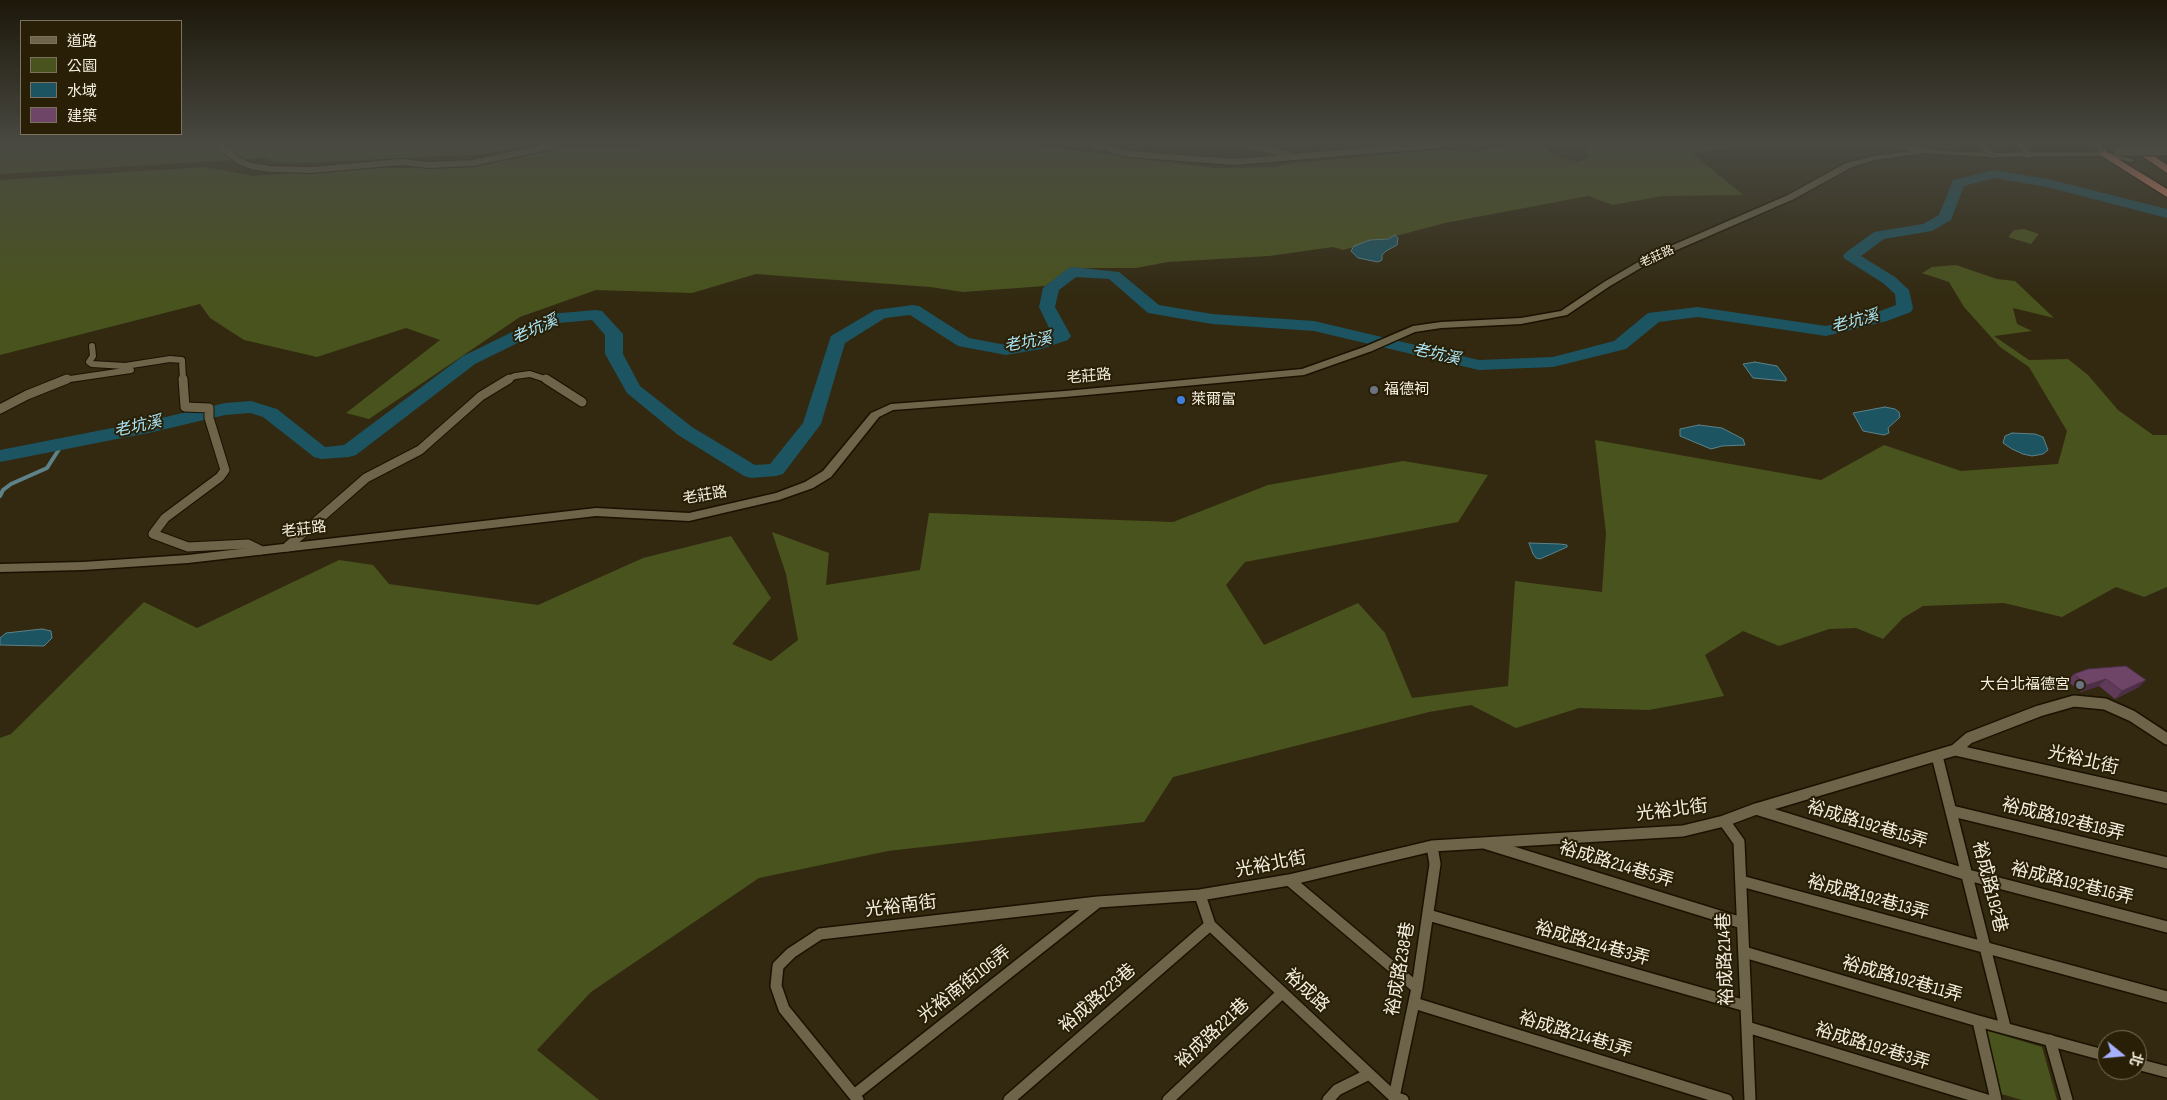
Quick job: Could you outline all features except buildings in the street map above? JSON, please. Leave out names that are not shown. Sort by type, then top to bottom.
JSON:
[{"type":"street","name":"老莊路","points":[[0,568],[92,566],[188,559],[596,512],[689,517],[779,496],[809,485],[827,474],[874,415],[891,407],[1293,374],[1304,372],[1376,345],[1412,329],[1441,324],[1522,321],[1564,313],[1653,257],[1792,196]]},
{"type":"street","points":[[92,346],[93,356],[89,362],[92,364],[125,366],[182,360],[184,365],[184,407],[209,408],[209,418],[225,470],[220,477],[165,518],[153,534],[188,547],[248,544],[260,550]]},
{"type":"street","points":[[0,409],[42,388],[80,375],[110,374],[163,366],[184,365]]},
{"type":"street","points":[[286,547],[366,478],[420,450],[481,396],[502,382],[515,376],[530,374],[543,377],[582,402]]},
{"type":"street","points":[[1956,750],[1969,738],[2039,711],[2074,701],[2105,704],[2132,716],[2167,739]]},
{"type":"street","name":"光裕北街","points":[[1200,895],[1289,880],[1432,846],[1684,831],[1724,821],[1756,808],[1956,750],[2167,798]]},
{"type":"street","name":"裕成路192巷","points":[[1938,756],[2005,1027]]},
{"type":"street","name":"裕成路192巷15弄","points":[[1756,808],[1968,875]]},
{"type":"street","name":"裕成路192巷18弄","points":[[1952,811],[2167,863]]},
{"type":"street","name":"裕成路214巷","points":[[1724,821],[1739,842],[1750,1100]]},
{"type":"street","name":"裕成路214巷5弄","points":[[1479,842],[1742,923]]},
{"type":"street","name":"裕成路238巷","points":[[1399,1099],[1435,864],[1432,846]]},
{"type":"street","name":"裕成路192巷16弄","points":[[1968,875],[2167,927]]},
{"type":"street","points":[[1289,880],[1417,988]]},
{"type":"street","name":"裕成路192巷13弄","points":[[1741,881],[2167,997]]},
{"type":"street","name":"光裕南街","points":[[856,1097],[784,1009],[776,986],[778,966],[791,953],[820,934],[1098,902],[1200,895]]},
{"type":"street","name":"裕成路","points":[[1200,895],[1210,925],[1369,1074],[1399,1099]]},
{"type":"street","name":"光裕南街106弄","points":[[856,1097],[1098,902]]},
{"type":"street","name":"裕成路214巷3弄","points":[[1428,915],[1746,1006]]},
{"type":"street","name":"裕成路223巷","points":[[1010,1100],[1210,925]]},
{"type":"street","name":"裕成路192巷11弄","points":[[1744,952],[1978,1021],[2097,1053]]},
{"type":"street","name":"裕成路221巷","points":[[1168,1100],[1282,993]]},
{"type":"street","name":"裕成路214巷1弄","points":[[1414,1003],[1727,1100]]},
{"type":"street","points":[[1978,1021],[1996,1100]]},
{"type":"street","name":"裕成路192巷3弄","points":[[1747,1027],[1987,1100]]},
{"type":"street","points":[[2050,1040],[2067,1100]]},
{"type":"street","points":[[2147,1067],[2167,1072]]},
{"type":"street","points":[[1328,1100],[1337,1090],[1369,1074]]},
{"type":"green space","points":[[0,196],[1586,196],[1445,223],[1343,250],[1333,247],[1269,256],[1168,262],[1136,268],[1071,268],[1045,286],[963,292],[930,287],[756,274],[692,293],[596,290],[520,317],[369,419],[346,413],[440,340],[406,328],[317,357],[244,340],[210,318],[200,304],[0,355]]},
{"type":"green space","points":[[1589,196],[1660,196],[1613,205]]},
{"type":"green space","points":[[2024,229],[2039,234],[2031,244],[2008,237],[2014,230]]},
{"type":"green space","points":[[1956,265],[1997,279],[2015,281],[2054,318],[2013,308],[2017,324],[2032,331],[1994,336],[2029,360],[2068,359],[2088,375],[2118,410],[2153,435],[2167,435],[2167,587],[2144,597],[2116,587],[2062,617],[2004,603],[1923,606],[1903,618],[1883,639],[1856,628],[1829,629],[1779,646],[1743,631],[1705,655],[1724,696],[1649,710],[1579,708],[1516,728],[1471,705],[1429,712],[1173,777],[1144,822],[888,851],[759,878],[591,992],[537,1050],[599,1100],[0,1100],[0,738],[11,734],[144,602],[197,628],[339,560],[373,565],[389,584],[538,605],[643,558],[731,536],[771,598],[732,644],[771,661],[798,640],[786,574],[772,532],[829,553],[826,585],[920,570],[929,513],[1173,522],[1268,485],[1403,461],[1488,475],[1458,522],[1245,562],[1226,585],[1264,645],[1358,603],[1385,633],[1412,698],[1508,686],[1515,581],[1602,592],[1606,533],[1595,440],[1821,480],[1884,445],[1961,471],[2058,464],[2067,431],[2029,367],[2000,347],[1964,307],[1949,282],[1922,273],[1932,267]]},
{"type":"green space","points":[[1985,1030],[2042,1047],[2057,1100],[2022,1100],[1998,1093]]},
{"type":"water","points":[[1395,235],[1398,238],[1397,245],[1386,251],[1382,255],[1382,260],[1378,262],[1358,258],[1351,251],[1354,246],[1370,240],[1388,239]]},
{"type":"water","points":[[1755,362],[1777,366],[1786,378],[1786,381],[1753,378],[1743,364]]},
{"type":"water","points":[[1885,407],[1895,409],[1899,412],[1900,417],[1888,428],[1889,433],[1884,435],[1863,431],[1853,413]]},
{"type":"water","points":[[1699,425],[1722,428],[1743,439],[1745,445],[1722,446],[1711,449],[1680,436],[1680,429]]},
{"type":"water","points":[[2012,433],[2035,434],[2043,437],[2048,450],[2043,454],[2032,456],[2012,449],[2003,443],[2005,436]]},
{"type":"water","points":[[1529,543],[1560,544],[1567,545],[1567,547],[1540,559],[1536,558],[1533,554]]},
{"type":"water","points":[[42,629],[51,631],[52,638],[44,646],[0,645],[0,638],[6,633]]},
{"type":"waterway","name":"老坑溪","points":[[0,456],[153,426],[225,409],[251,407],[270,413],[321,453],[349,451],[469,360],[555,318],[596,315],[614,334],[614,354],[633,389],[685,431],[751,472],[776,470],[812,424],[837,340],[881,314],[913,310],[964,342],[1006,350],[1035,345],[1062,336],[1047,307],[1051,288],[1073,272],[1113,275],[1154,309],[1212,319],[1314,326],[1479,365],[1553,362],[1620,345],[1654,317],[1698,312],[1826,331],[1881,317],[1905,308],[1903,293],[1889,280],[1851,256],[1879,235],[1927,228],[1946,217],[1953,196]]},
{"type":"waterway","name":"老坑溪","points":[[2099,196],[2167,214]]},
{"type":"waterway","points":[[0,496],[3,490],[11,484],[47,468],[63,443]]},
{"type":"place","name":"福德祠","points":[[1374,390]]},
{"type":"place","name":"萊爾富","points":[[1181,400]]},
{"type":"place","name":"大台北福德宮","points":[[2080,685]]}]
